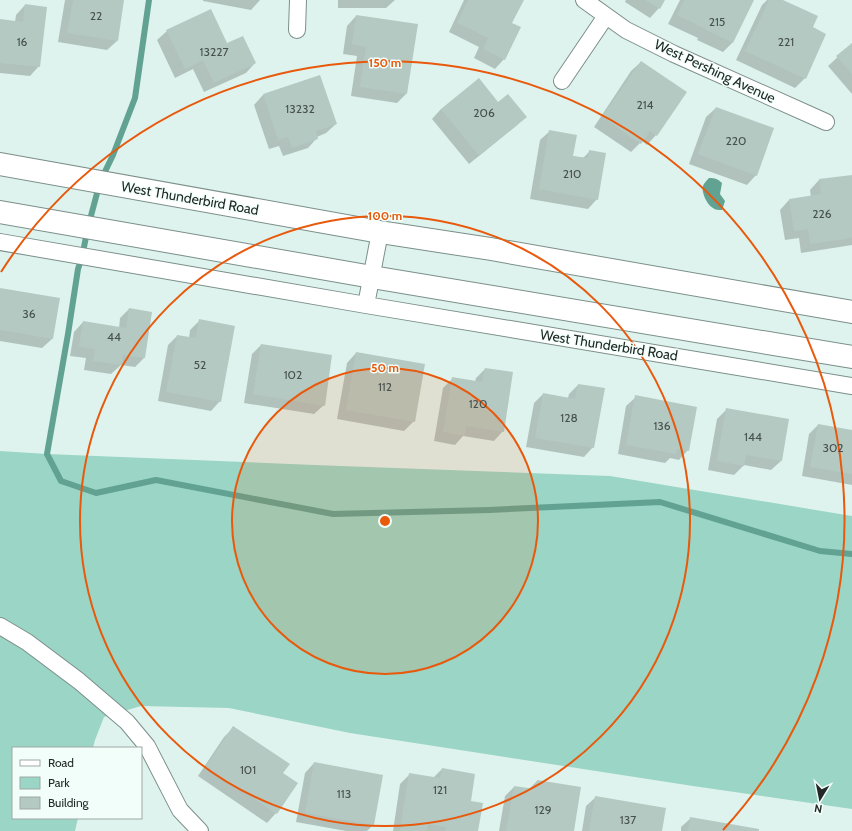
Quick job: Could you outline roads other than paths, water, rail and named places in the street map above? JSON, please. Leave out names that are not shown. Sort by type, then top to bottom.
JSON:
[{"type":"main road","name":"West Thunderbird Road","points":[[0,164],[380,232],[491,249],[852,312]]},
{"type":"main road","name":"West Thunderbird Road","points":[[0,212],[372,277],[852,357]]},
{"type":"street","points":[[297,30],[298,0]]},
{"type":"street","name":"West Pershing Avenue","points":[[584,0],[626,30],[674,54],[826,122]]},
{"type":"street","points":[[562,82],[606,16]]},
{"type":"street","points":[[366,305],[380,232]]},
{"type":"street","name":"West Thunderbird Road","points":[[0,242],[852,386]]},
{"type":"street","points":[[0,626],[27,642],[78,681],[127,722],[148,746],[180,810],[200,831]]},
{"type":"waterway","points":[[149,0],[135,98],[113,155],[100,182],[78,269],[47,454],[61,481],[96,493],[156,480],[333,514],[489,510],[660,502],[820,551],[852,554]]}]
